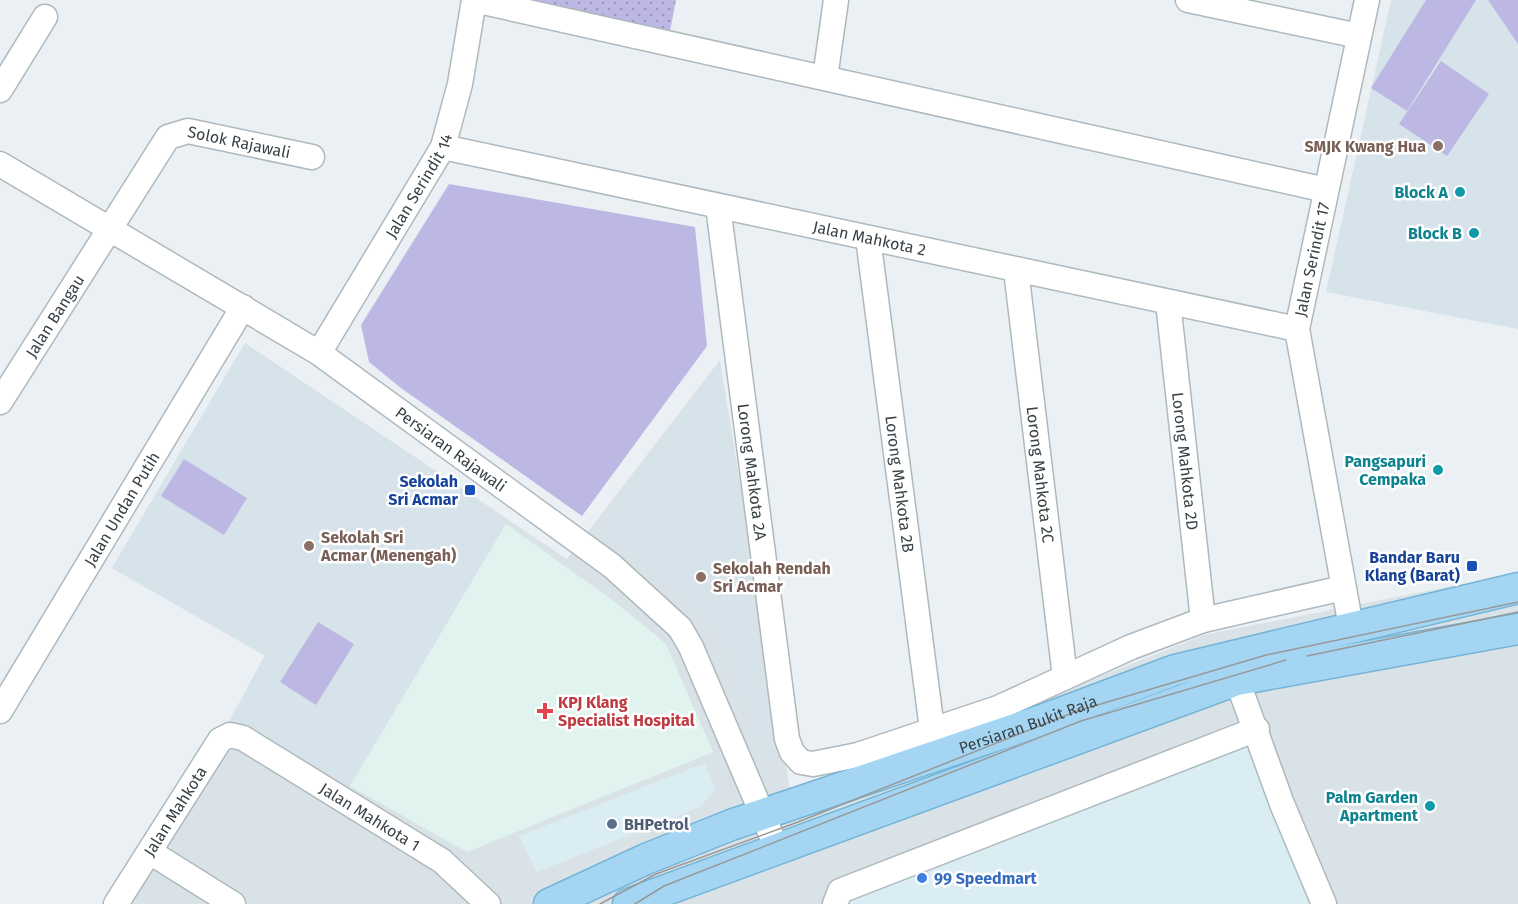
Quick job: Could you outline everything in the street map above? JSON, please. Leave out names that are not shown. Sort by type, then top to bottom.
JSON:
[{"type":"main road","name":"Persiaran Bukit Raja","points":[[549,904],[646,859],[763,814],[1042,720],[1175,670],[1518,588]]},
{"type":"main road","name":"Persiaran Bukit Raja","points":[[628,904],[778,851],[895,804],[1238,680],[1518,629]]},
{"type":"street","points":[[474,0],[1326,190]]},
{"type":"street","name":"Jalan Serindit 14","points":[[319,353],[443,147],[460,84],[474,0]]},
{"type":"street","points":[[825,78],[837,0]]},
{"type":"street","points":[[1188,0],[1359,36]]},
{"type":"street","name":"Jalan Serindit 17","points":[[1351,627],[1297,329],[1367,0]]},
{"type":"street","points":[[0,90],[45,17]]},
{"type":"street","name":"Solok Rajawali","points":[[108,228],[168,137],[188,131],[312,157]]},
{"type":"street","name":"Jalan Mahkota 2","points":[[443,147],[1297,329]]},
{"type":"street","name":"Persiaran Rajawali","points":[[0,164],[319,353],[612,566],[680,628],[778,851]]},
{"type":"street","name":"Lorong Mahkota 2A","points":[[718,206],[787,739],[792,752],[801,762],[813,764],[858,754],[932,729]]},
{"type":"street","name":"Jalan Bangau","points":[[0,402],[9,367],[108,228]]},
{"type":"street","name":"Lorong Mahkota 2B","points":[[868,238],[932,729]]},
{"type":"street","name":"Lorong Mahkota 2C","points":[[1016,270],[1065,677]]},
{"type":"street","name":"Lorong Mahkota 2D","points":[[1168,302],[1203,620]]},
{"type":"street","name":"Jalan Undan Putih","points":[[0,711],[243,307]]},
{"type":"street","points":[[932,729],[998,708],[1131,648],[1203,620],[1343,588]]},
{"type":"street","points":[[1238,680],[1282,804],[1324,904]]},
{"type":"street","points":[[835,904],[840,891],[1257,729]]},
{"type":"street","name":"Jalan Mahkota","points":[[116,904],[220,740],[230,735],[243,738]]},
{"type":"street","name":"Jalan Mahkota 1","points":[[243,738],[442,861],[488,904]]},
{"type":"street","points":[[150,852],[233,904]]},
{"type":"shaded area","points":[[508,0],[676,0],[670,31]]},
{"type":"shaded area","name":"SMJK Kwang Hua","points":[[1391,0],[1518,0],[1518,329],[1326,292]]},
{"type":"shaded area","points":[[1426,0],[1476,0],[1407,111],[1371,88]]},
{"type":"shaded area","points":[[1488,0],[1518,0],[1518,44]]},
{"type":"shaded area","points":[[1441,61],[1489,94],[1447,156],[1399,124]]},
{"type":"shaded area","points":[[449,184],[695,227],[707,346],[582,516],[401,388],[369,362],[361,325]]},
{"type":"shaded area","points":[[245,343],[567,559],[720,360],[792,803],[807,793],[1204,635],[1518,573],[1518,904],[111,904],[230,720],[265,656],[112,568]]},
{"type":"shaded area","name":"Sekolah Sri Acmar (Menengah)","points":[[245,343],[506,524],[350,786],[230,720],[265,655],[112,568]]},
{"type":"shaded area","name":"Sekolah Rendah Sri Acmar","points":[[719,365],[772,761],[768,765],[717,628],[599,529]]},
{"type":"shaded area","points":[[184,459],[247,498],[224,535],[161,496]]},
{"type":"shaded area","name":"KPJ Klang Specialist Hospital","points":[[506,524],[615,602],[666,644],[713,752],[467,852],[350,786]]},
{"type":"shaded area","points":[[318,622],[354,644],[316,705],[280,682]]},
{"type":"shaded area","points":[[1251,738],[1314,904],[843,904],[846,896]]},
{"type":"shaded area","points":[[705,763],[715,790],[700,807],[537,872],[519,836]]},
{"type":"tram line","points":[[600,904],[656,874],[798,822],[1077,711],[1266,655],[1518,602]]},
{"type":"tram line","points":[[1307,656],[1518,612]]},
{"type":"tram line","points":[[635,904],[664,886],[1081,721],[1286,660]]},
{"type":"place","name":"SMJK Kwang Hua","points":[[1438,146]]},
{"type":"place","name":"Block A","points":[[1460,192]]},
{"type":"place","name":"Block B","points":[[1474,233]]},
{"type":"place","name":"Pangsapuri Cempaka","points":[[1438,470]]},
{"type":"place","name":"Sekolah Sri Acmar","points":[[470,490]]},
{"type":"place","name":"Sekolah Sri Acmar (Menengah)","points":[[309,546]]},
{"type":"place","name":"Bandar Baru Klang (Barat)","points":[[1472,566]]},
{"type":"place","name":"Sekolah Rendah Sri Acmar","points":[[701,577]]},
{"type":"place","name":"KPJ Klang Specialist Hospital","points":[[545,711]]},
{"type":"place","name":"Palm Garden Apartment","points":[[1430,806]]},
{"type":"place","name":"BHPetrol","points":[[612,824]]},
{"type":"place","name":"99 Speedmart","points":[[922,878]]}]
